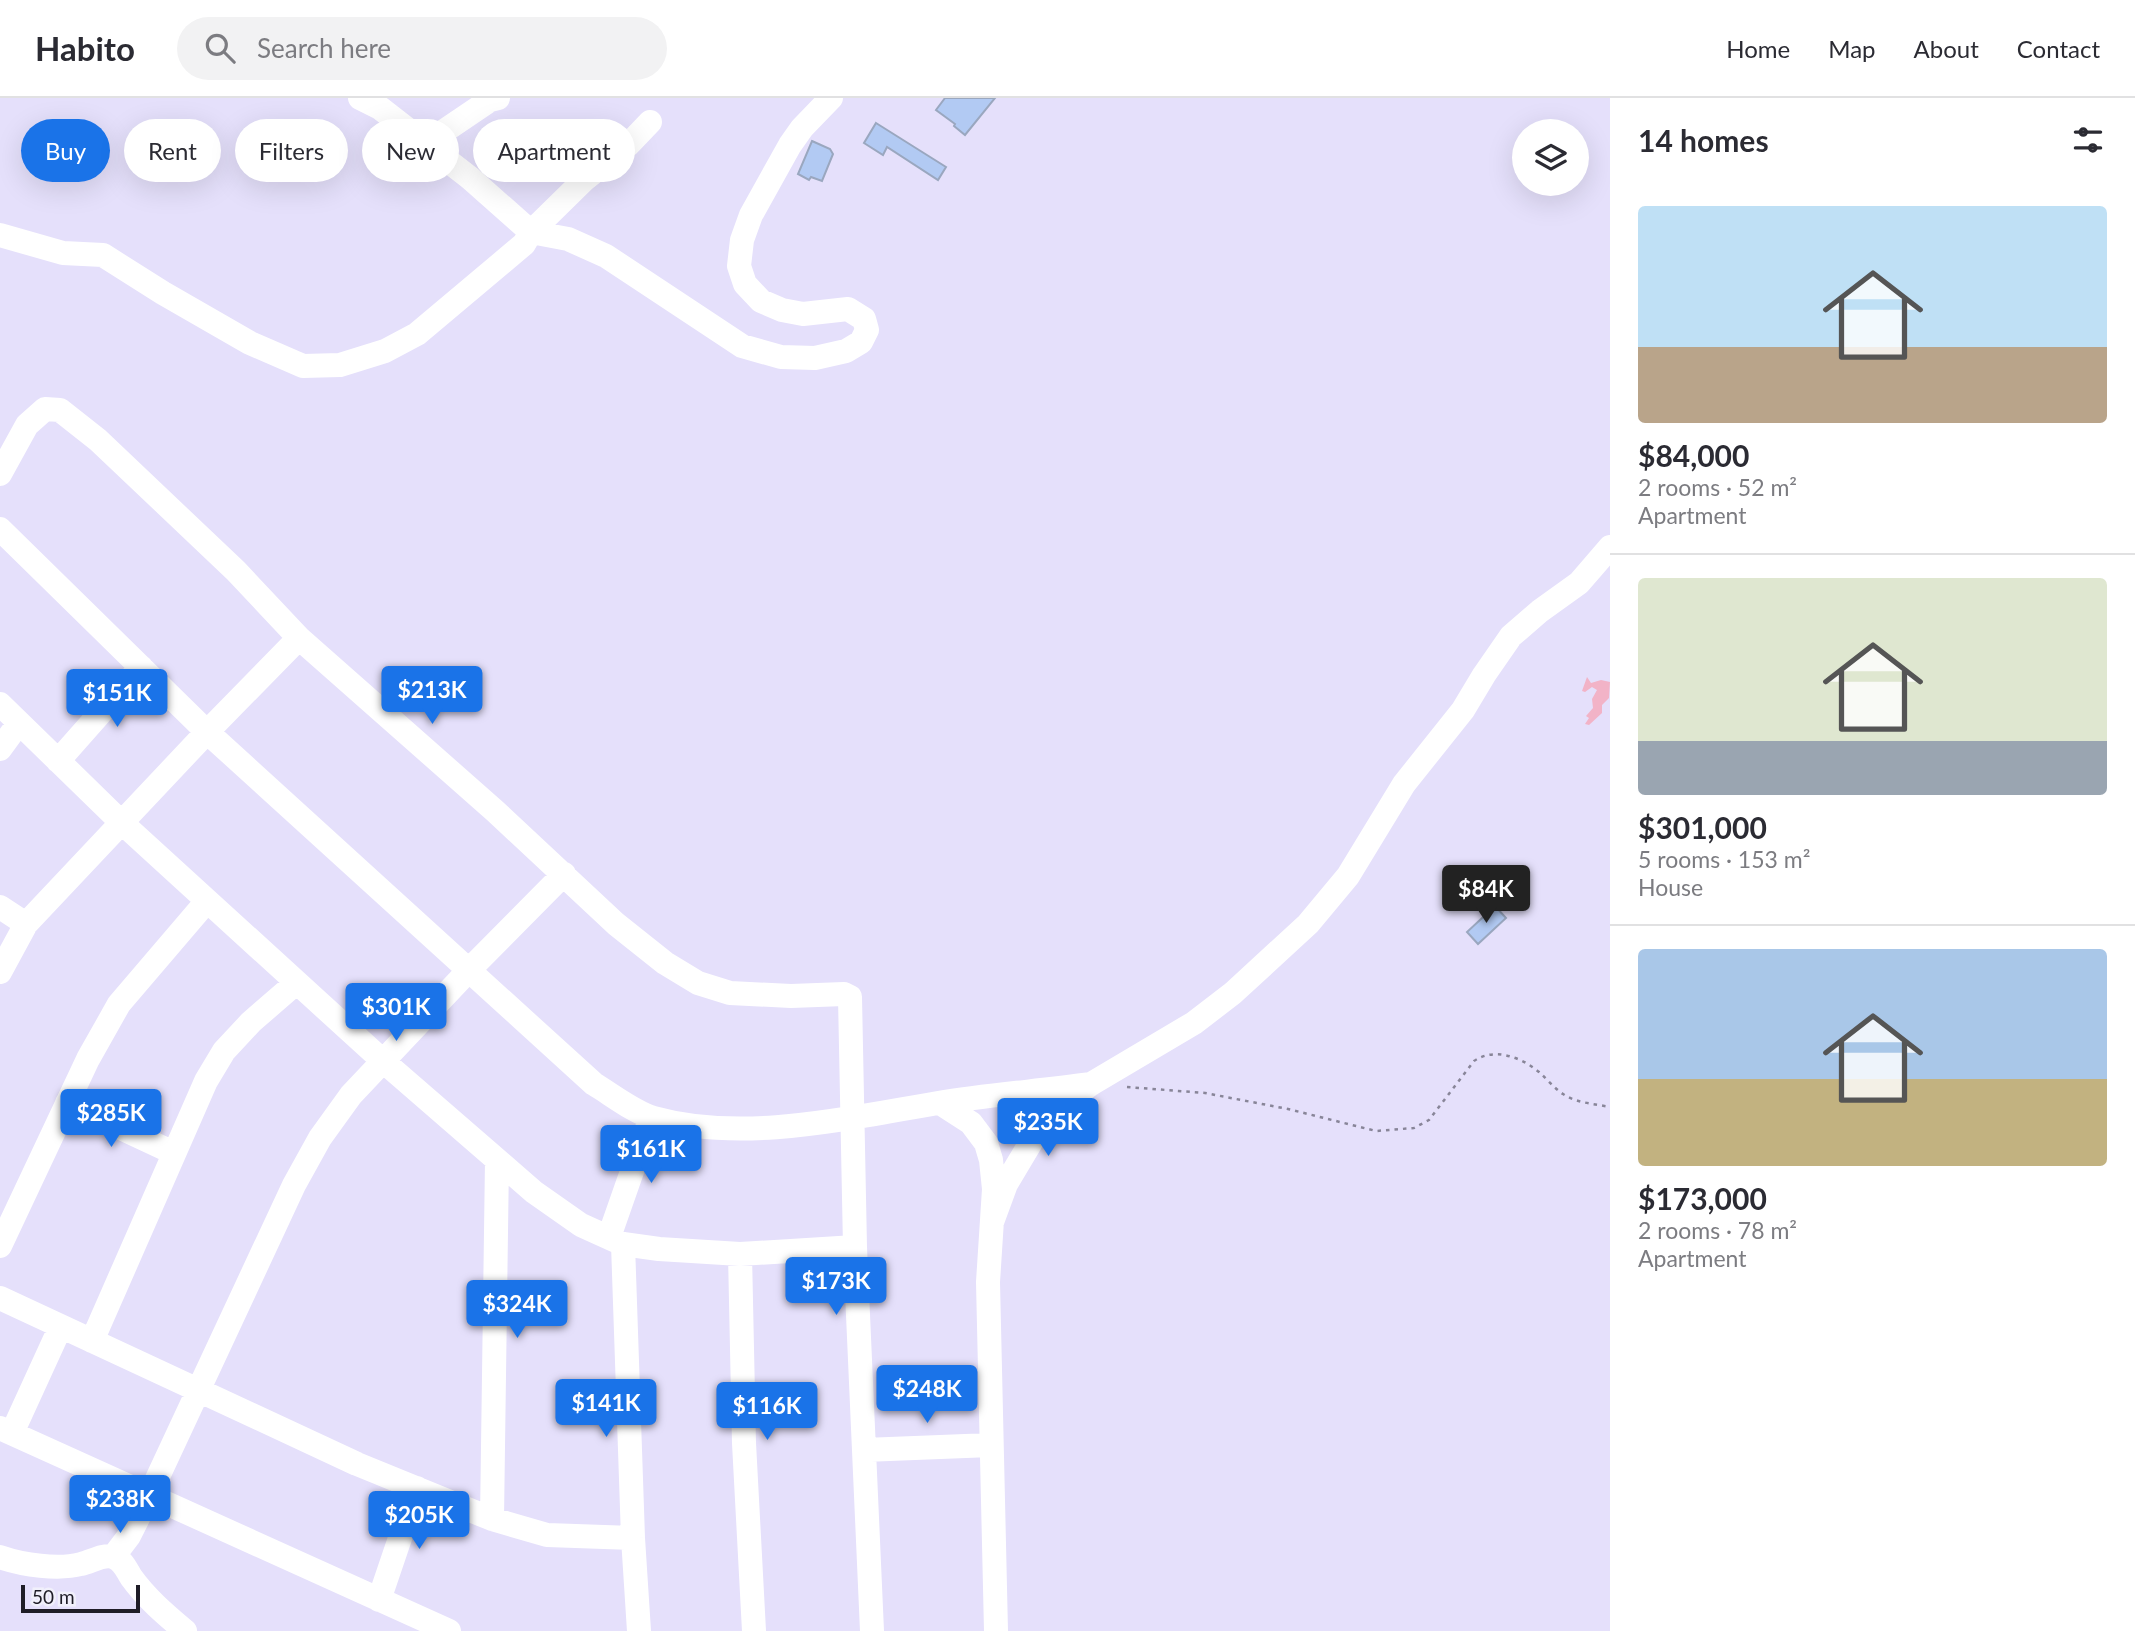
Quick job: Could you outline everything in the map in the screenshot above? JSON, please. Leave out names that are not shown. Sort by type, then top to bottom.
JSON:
[{"type":"street","points":[[360,98],[394,119]]},
{"type":"street","points":[[459,121],[490,100],[498,98]]},
{"type":"street","points":[[459,170],[531,232],[568,239],[606,256],[742,346],[781,357],[815,358],[846,351],[860,342],[867,330],[864,319],[848,309],[803,314],[782,310],[761,301],[745,284],[739,266],[742,240],[751,215],[790,145],[802,128],[831,98]]},
{"type":"street","points":[[0,235],[63,253],[103,255],[250,343],[303,366],[340,365],[385,351],[417,334],[524,244],[531,232],[585,179],[629,144],[650,122]]},
{"type":"street","points":[[0,474],[27,425],[45,409],[60,410],[98,440],[236,570],[299,638],[665,963],[698,983],[730,993],[791,996],[844,994],[849,997],[855,1247],[872,1631]]},
{"type":"street","points":[[0,529],[207,732],[594,1084],[651,1118],[702,1128],[784,1126],[853,1119],[940,1103],[1091,1084]]},
{"type":"street","points":[[992,1222],[1006,1184],[1037,1132],[1063,1105],[1091,1084],[1194,1023],[1233,993],[1308,924],[1348,876],[1404,784],[1463,710],[1511,636],[1579,583],[1610,547]]},
{"type":"street","points":[[0,972],[26,924],[299,638]]},
{"type":"street","points":[[58,761],[141,667]]},
{"type":"street","points":[[0,704],[121,822],[296,983],[534,1192],[572,1219],[616,1241],[659,1249],[740,1254],[855,1247]]},
{"type":"street","points":[[0,749],[19,723]]},
{"type":"street","points":[[113,1557],[129,1536],[149,1496],[294,1185],[320,1138],[351,1095],[564,874]]},
{"type":"street","points":[[0,1246],[88,1059],[119,1004],[207,901]]},
{"type":"street","points":[[0,907],[26,924]]},
{"type":"street","points":[[92,1340],[206,1081],[224,1051],[251,1022],[296,983]]},
{"type":"street","points":[[67,1103],[174,1153]]},
{"type":"street","points":[[940,1103],[971,1123],[986,1143],[991,1160],[994,1189],[988,1282],[996,1631]]},
{"type":"street","points":[[639,1631],[616,1241],[651,1118]]},
{"type":"street","points":[[492,1519],[497,1160]]},
{"type":"street","points":[[740,1254],[744,1443],[754,1631]]},
{"type":"street","points":[[0,1298],[357,1464],[492,1519],[547,1535],[633,1538]]},
{"type":"street","points":[[60,1328],[6,1430],[449,1631]]},
{"type":"street","points":[[864,1450],[992,1444]]},
{"type":"street","points":[[379,1600],[416,1488]]},
{"type":"street","points":[[0,1557],[47,1565],[79,1565],[102,1557],[113,1557],[125,1564],[155,1606],[185,1631]]},
{"type":"path","points":[[1091,1084],[1205,1093],[1288,1109],[1376,1131],[1413,1128],[1429,1120],[1474,1061],[1484,1054],[1510,1056],[1536,1069],[1564,1094],[1584,1102],[1610,1107]]},
{"type":"shaded area","points":[[1587,677],[1591,683],[1601,680],[1610,682],[1609,698],[1602,705],[1602,713],[1589,725],[1585,724],[1589,718],[1586,716],[1593,708],[1592,699],[1597,690],[1592,687],[1582,691]]},
{"type":"building","points":[[945,98],[995,98],[965,135],[936,110]]},
{"type":"building","points":[[876,123],[946,167],[938,180],[887,147],[883,155],[864,143]]},
{"type":"building","points":[[812,141],[830,149],[833,154],[822,181],[811,177],[809,180],[798,174]]},
{"type":"building","points":[[1495,906],[1506,918],[1478,944],[1467,932]]}]
